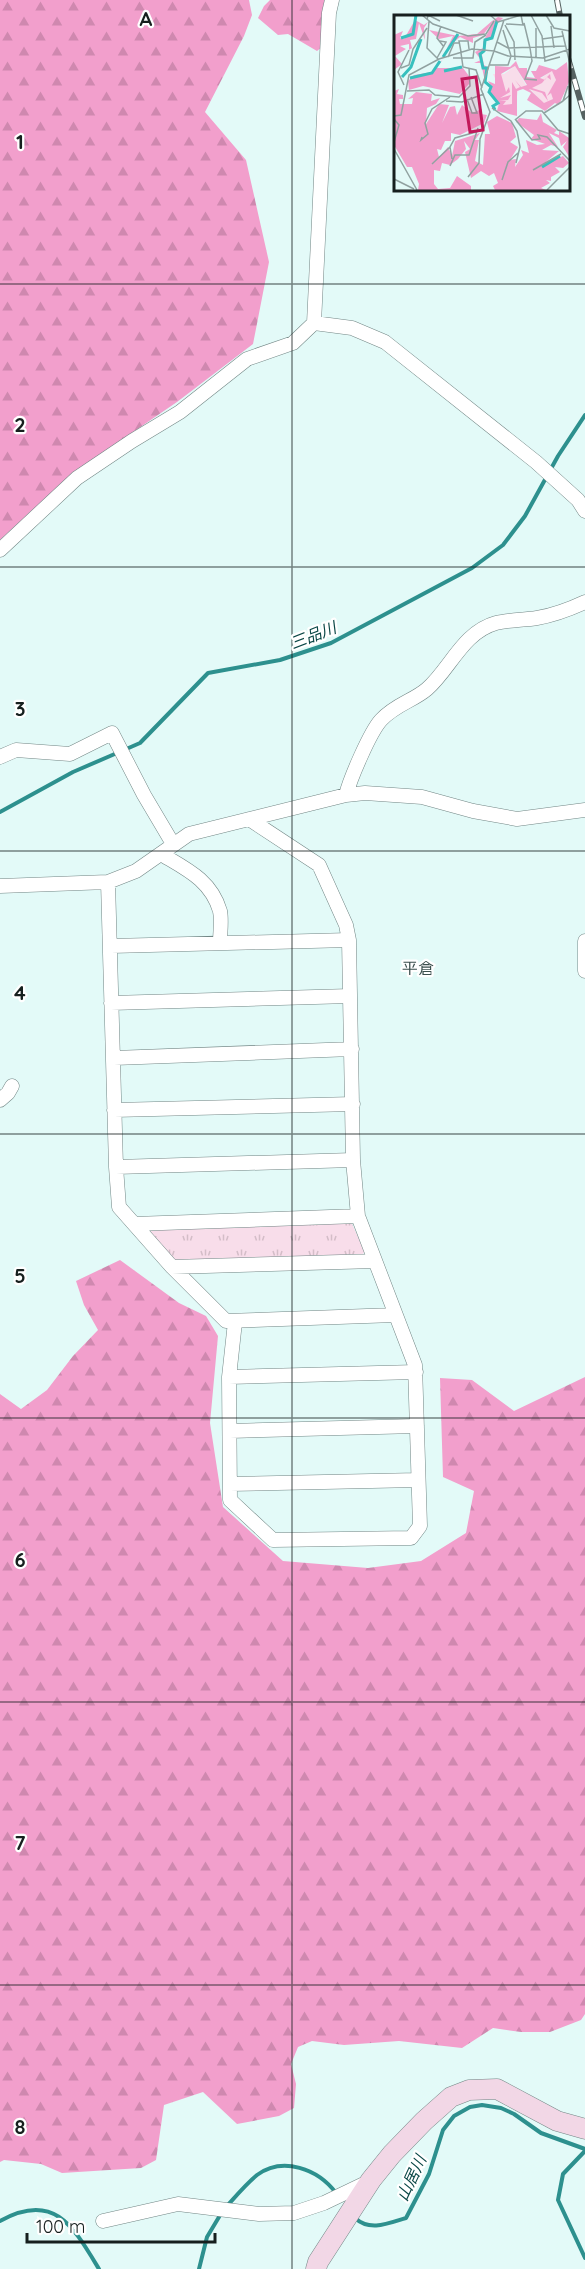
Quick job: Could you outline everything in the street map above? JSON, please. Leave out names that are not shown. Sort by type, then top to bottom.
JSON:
[{"type":"street","points":[[0,550],[77,478],[180,412],[247,359],[293,343],[314,323],[329,14],[332,0]]},
{"type":"street","points":[[314,323],[352,328],[386,342],[536,462],[578,500],[585,511]]},
{"type":"street","points":[[346,795],[350,780],[380,721],[399,704],[425,691],[440,676],[468,639],[494,623],[539,618],[585,602]]},
{"type":"street","points":[[0,757],[15,750],[70,754],[112,733],[172,844]]},
{"type":"street","points":[[0,886],[108,882],[136,871],[189,834],[346,795],[365,793],[422,797],[473,811],[517,819],[585,810]]},
{"type":"street","points":[[235,1322],[229,1377],[230,1500],[273,1540],[411,1538],[420,1526],[416,1372],[358,1216],[353,1160],[351,996],[349,940],[346,926],[319,865],[249,819]]},
{"type":"street","points":[[161,854],[198,876],[213,896],[220,912],[220,943]]},
{"type":"street","points":[[108,882],[119,1207],[172,1267],[226,1321],[395,1315]]},
{"type":"street","points":[[111,946],[349,940]]},
{"type":"street","points":[[585,941],[585,971]]},
{"type":"street","points":[[111,1003],[351,996]]},
{"type":"street","points":[[114,1058],[352,1050]]},
{"type":"street","points":[[0,1100],[8,1094],[12,1086]]},
{"type":"street","points":[[114,1110],[353,1104]]},
{"type":"street","points":[[116,1167],[353,1160]]},
{"type":"street","points":[[134,1224],[358,1216]]},
{"type":"street","points":[[172,1267],[375,1261]]},
{"type":"street","points":[[229,1377],[416,1372]]},
{"type":"street","points":[[230,1431],[417,1426]]},
{"type":"street","points":[[230,1484],[418,1480]]},
{"type":"street","points":[[316,2269],[318,2262],[371,2180],[397,2149],[451,2097],[469,2090],[497,2089],[557,2121],[585,2129]]},
{"type":"street","points":[[103,2221],[178,2204],[259,2214],[294,2213],[324,2203],[371,2180]]},
{"type":"green space","points":[[0,0],[249,0],[252,15],[244,36],[205,112],[246,160],[269,262],[253,344],[177,402],[76,471],[0,540]]},
{"type":"green space","points":[[270,0],[329,0],[322,47],[317,51],[288,34],[278,35],[258,18]]},
{"type":"green space","points":[[348,1222],[352,1224],[365,1252],[359,1257],[174,1261],[150,1234],[152,1227]]},
{"type":"green space","points":[[120,1260],[179,1303],[206,1316],[218,1336],[210,1423],[223,1507],[283,1561],[368,1568],[421,1561],[466,1533],[474,1491],[443,1477],[440,1378],[472,1380],[514,1411],[585,1377],[585,2014],[581,2020],[550,2032],[521,2032],[493,2028],[462,2048],[399,2041],[344,2045],[312,2041],[298,2047],[291,2064],[296,2084],[294,2108],[279,2116],[237,2124],[203,2092],[164,2105],[156,2160],[141,2168],[62,2173],[41,2164],[4,2160],[0,2162],[0,1394],[21,1409],[47,1390],[73,1356],[98,1330],[84,1305],[76,1281]]},
{"type":"waterway","name":"三品川","points":[[124,750],[140,743],[208,673],[280,660],[331,643],[472,568],[503,545],[525,516],[558,456],[585,415]]},
{"type":"waterway","name":"三品川","points":[[0,812],[73,772],[117,753]]},
{"type":"waterway","name":"山居川","points":[[355,2218],[367,2225],[386,2224],[406,2218],[429,2174],[443,2130],[454,2116],[470,2107],[482,2105],[501,2108],[514,2114],[541,2133],[585,2149]]},
{"type":"waterway","points":[[585,2151],[563,2174],[558,2200],[585,2258]]},
{"type":"waterway","name":"山居川","points":[[227,2206],[257,2175],[278,2166],[300,2168],[310,2172],[320,2177],[336,2193]]},
{"type":"waterway","name":"山居川","points":[[0,2221],[19,2213],[35,2210],[48,2212],[60,2218],[70,2227],[99,2269]]},
{"type":"waterway","name":"山居川","points":[[199,2269],[207,2237],[222,2212]]},
{"type":"railway","points":[[557,0],[560,15]]},
{"type":"railway","points":[[570,65],[585,117]]},
{"type":"district","name":"平倉","points":[[418,968]]}]
